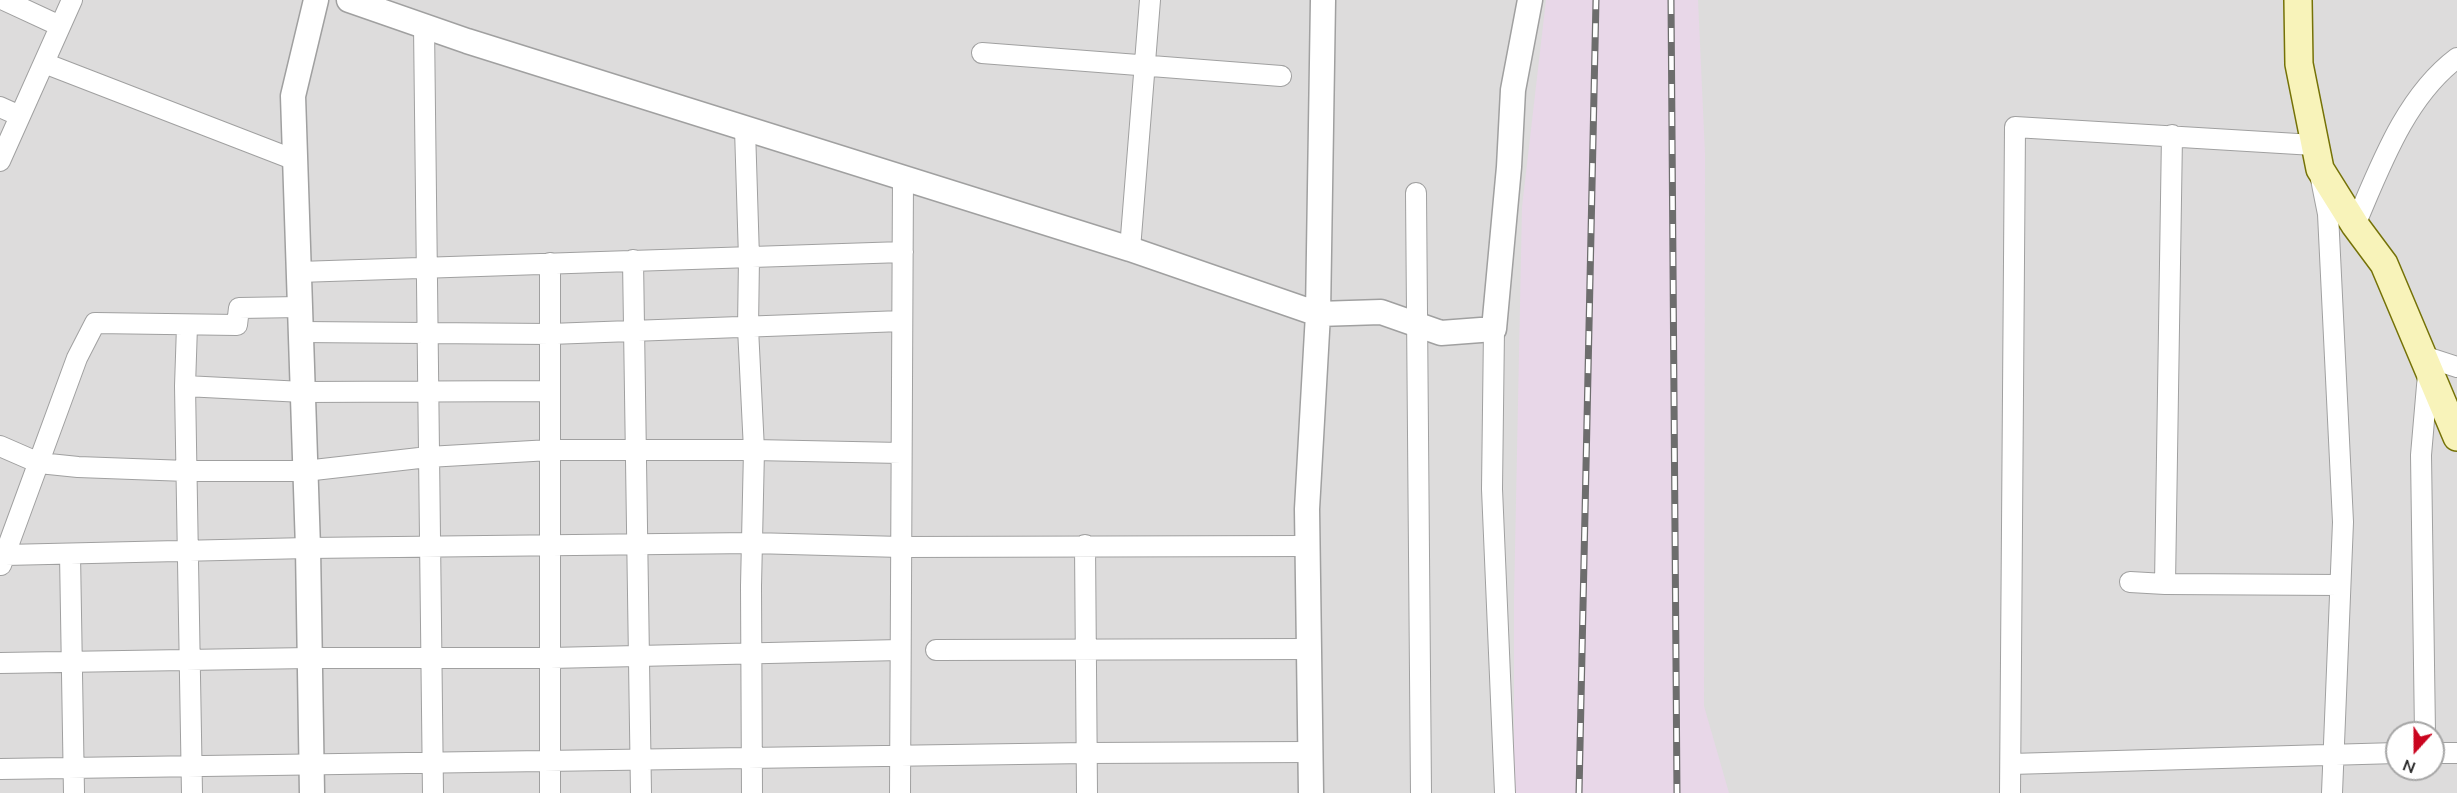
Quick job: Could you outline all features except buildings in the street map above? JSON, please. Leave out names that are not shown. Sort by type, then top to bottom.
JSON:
[{"type":"main road","points":[[2298,0],[2299,64],[2317,157],[2355,225],[2384,264],[2457,437]]},
{"type":"street","points":[[4,0],[60,26]]},
{"type":"street","points":[[0,161],[72,0]]},
{"type":"street","points":[[312,793],[308,548],[293,96],[316,0]]},
{"type":"street","points":[[349,0],[745,129],[1130,249],[1318,314],[1381,312],[1441,333],[1494,329]]},
{"type":"street","points":[[1130,249],[1150,0]]},
{"type":"street","points":[[1311,793],[1307,509],[1318,314],[1323,0]]},
{"type":"street","points":[[1505,793],[1492,489],[1494,329],[1509,167],[1513,90],[1530,0]]},
{"type":"street","points":[[424,26],[433,793]]},
{"type":"street","points":[[982,53],[1281,76]]},
{"type":"street","points":[[2355,225],[2375,178],[2414,104],[2445,67],[2457,58]]},
{"type":"street","points":[[44,63],[295,160]]},
{"type":"street","points":[[0,107],[20,116]]},
{"type":"street","points":[[2010,793],[2015,127],[2172,135],[2317,157],[2329,226],[2343,522],[2332,793]]},
{"type":"street","points":[[745,129],[749,258],[748,328],[754,450],[752,793]]},
{"type":"street","points":[[2164,584],[2172,135]]},
{"type":"street","points":[[900,793],[903,178]]},
{"type":"street","points":[[1416,193],[1415,324],[1420,793]]},
{"type":"street","points":[[299,272],[903,252]]},
{"type":"street","points":[[633,260],[640,793]]},
{"type":"street","points":[[550,263],[550,793]]},
{"type":"street","points":[[300,307],[239,308],[237,325],[95,323],[77,358],[2,558],[308,548],[637,544],[752,543],[901,547],[1308,546]]},
{"type":"street","points":[[301,332],[550,334],[902,321]]},
{"type":"street","points":[[187,326],[185,386],[192,793]]},
{"type":"street","points":[[2425,721],[2421,455],[2426,362],[2457,367]]},
{"type":"street","points":[[185,386],[303,392],[550,390]]},
{"type":"street","points":[[0,446],[39,463],[187,471],[305,471],[428,457],[550,450],[901,453]]},
{"type":"street","points":[[1085,546],[1087,793]]},
{"type":"street","points":[[70,554],[74,793]]},
{"type":"street","points":[[2130,582],[2340,585]]},
{"type":"street","points":[[0,663],[309,658],[550,658],[900,650]]},
{"type":"street","points":[[936,650],[1309,650]]},
{"type":"street","points":[[0,769],[312,766],[899,755],[1310,752]]},
{"type":"street","points":[[2011,764],[2385,753]]},
{"type":"shaded area","points":[[0,0],[2457,0],[2457,793],[0,793]]},
{"type":"shaded area","points":[[1546,0],[1698,0],[1705,154],[1704,706],[1729,793],[1514,793],[1514,599],[1522,207]]},
{"type":"railway","points":[[1579,793],[1596,0]]},
{"type":"railway","points":[[1671,0],[1677,793]]}]
